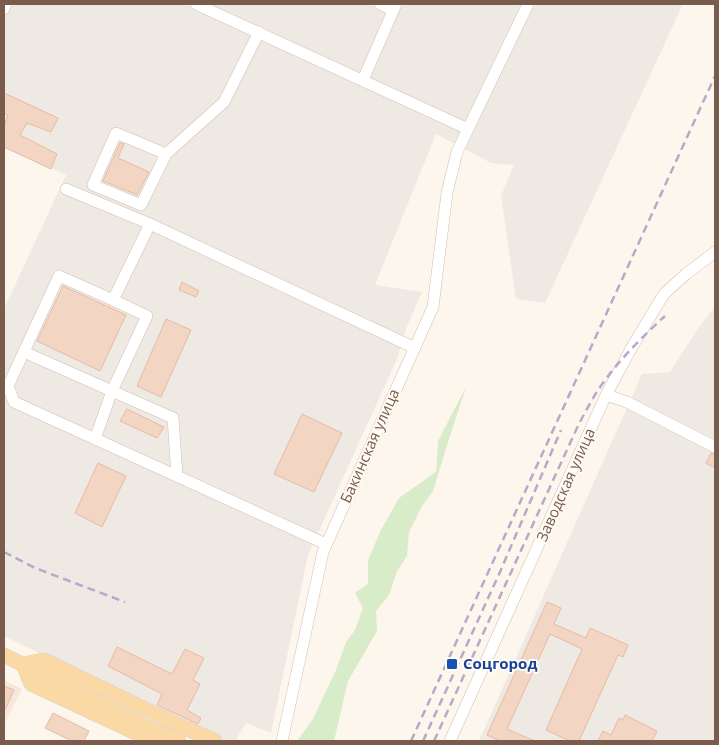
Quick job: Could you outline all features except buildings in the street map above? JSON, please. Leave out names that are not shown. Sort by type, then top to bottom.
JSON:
[{"type":"main road","points":[[4,655],[150,729],[179,741]]},
{"type":"main road","points":[[23,664],[44,660],[215,741]]},
{"type":"main road","points":[[23,664],[31,684],[153,741]]},
{"type":"street","points":[[4,9],[6,4]]},
{"type":"street","points":[[196,4],[468,128]]},
{"type":"street","points":[[363,80],[395,7],[380,4]]},
{"type":"street","name":"Бакинская улица","points":[[282,741],[323,552],[433,307],[447,193],[457,152],[528,4]]},
{"type":"street","points":[[166,154],[116,133],[93,185],[141,205],[166,154],[224,102],[259,32]]},
{"type":"street","points":[[66,189],[150,224],[414,348]]},
{"type":"street","points":[[113,300],[150,224]]},
{"type":"street","name":"Заводская улица","points":[[450,741],[606,395],[632,346],[664,294],[715,252]]},
{"type":"street","points":[[95,439],[112,391],[147,316],[59,276],[8,386],[14,402],[95,439],[177,476],[326,544]]},
{"type":"street","points":[[24,352],[172,418],[177,476]]},
{"type":"street","points":[[606,395],[628,402],[715,446]]},
{"type":"shaded area","points":[[4,4],[683,4],[545,303],[516,299],[501,196],[514,165],[491,163],[436,134],[375,285],[422,292],[407,326],[397,359],[308,555],[271,733],[246,723],[235,741],[222,741],[4,636],[4,309],[66,175],[4,146]]},
{"type":"shaded area","points":[[715,306],[715,741],[479,741],[642,374],[670,372]]},
{"type":"shaded area","points":[[4,680],[22,689],[6,721],[4,720]]},
{"type":"green space","points":[[466,387],[433,491],[422,506],[409,532],[407,556],[397,571],[389,595],[376,611],[377,631],[348,681],[334,741],[297,741],[313,719],[336,670],[346,642],[355,630],[363,608],[355,593],[368,584],[368,560],[381,530],[399,498],[436,472],[438,441]]},
{"type":"railway","points":[[411,741],[715,76]]},
{"type":"railway","points":[[434,741],[587,408],[621,360],[665,316]]},
{"type":"railway","points":[[423,741],[500,572],[561,430]]},
{"type":"railway","points":[[4,552],[35,568],[125,602]]},
{"type":"place","name":"Соцгород","points":[[452,664]]}]
